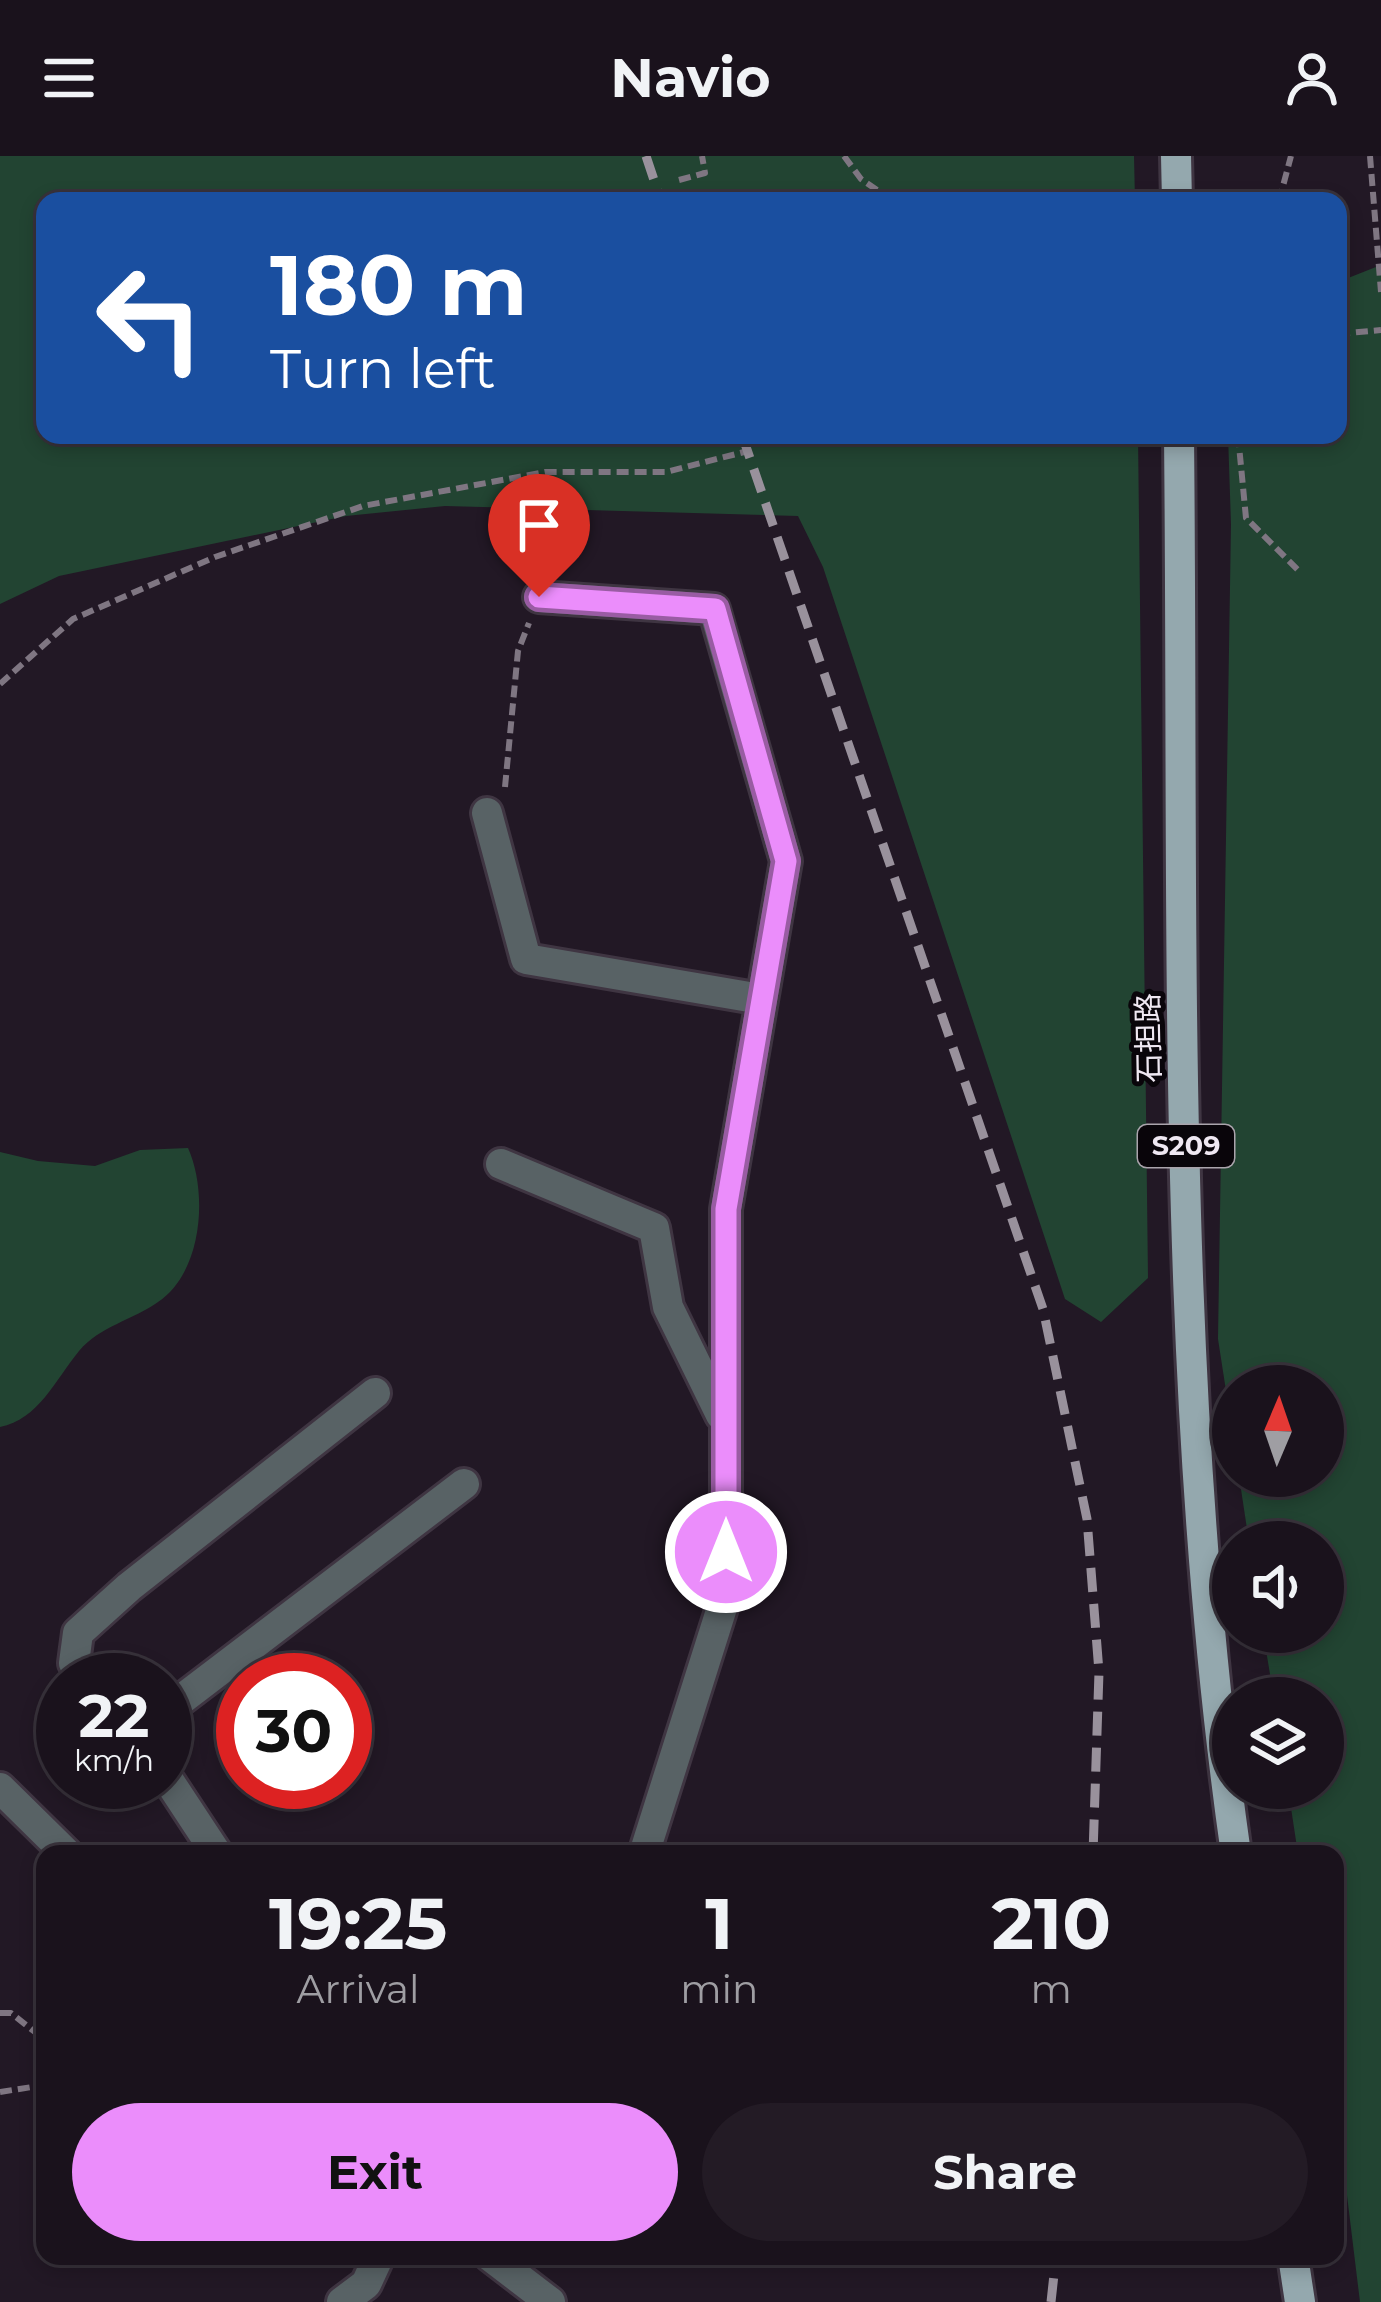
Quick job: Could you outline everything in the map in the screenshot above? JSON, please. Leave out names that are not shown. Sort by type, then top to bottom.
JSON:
[{"type":"main road","points":[[1176,156],[1177,192]]},
{"type":"main road","name":"石担路","points":[[1179,444],[1189,1360],[1201,1557],[1235,1845]]},
{"type":"main road","points":[[1294,2265],[1300,2302]]},
{"type":"street","points":[[539,597],[715,609],[786,861],[726,1209],[726,1594],[647,1845]]},
{"type":"street","points":[[487,813],[526,958],[760,999]]},
{"type":"street","points":[[501,1164],[654,1228],[668,1307],[726,1424]]},
{"type":"street","points":[[75,1653],[78,1633],[129,1587],[375,1393]]},
{"type":"street","points":[[192,1691],[464,1484]]},
{"type":"street","points":[[0,1788],[58,1845]]},
{"type":"street","points":[[189,1809],[215,1845]]},
{"type":"street","points":[[342,2302],[366,2284],[375,2265]]},
{"type":"street","points":[[502,2265],[550,2302]]},
{"type":"path","points":[[679,180],[705,172],[702,156]]},
{"type":"path","points":[[844,156],[861,179],[880,192]]},
{"type":"path","points":[[1281,192],[1291,156]]},
{"type":"path","points":[[1370,156],[1381,292]]},
{"type":"path","points":[[1347,333],[1381,330]]},
{"type":"path","points":[[1239,444],[1246,518],[1300,572]]},
{"type":"path","points":[[0,684],[73,619],[215,557],[363,506],[545,472],[666,472],[748,451]]},
{"type":"path","points":[[498,855],[518,651],[539,597]]},
{"type":"path","points":[[0,2013],[11,2013],[36,2033]]},
{"type":"path","points":[[0,2092],[36,2086]]},
{"type":"green space","points":[[0,156],[1134,156],[1135,192],[36,192],[36,444],[1138,444],[1148,1278],[1101,1322],[1065,1299],[823,567],[798,516],[445,506],[346,516],[59,576],[0,604]]},
{"type":"green space","points":[[1381,265],[1381,2302],[1360,2302],[1344,2171],[1344,1845],[1297,1845],[1291,1809],[1344,1809],[1344,1677],[1270,1677],[1266,1653],[1344,1653],[1344,1521],[1246,1521],[1242,1497],[1344,1497],[1344,1365],[1222,1365],[1218,1339],[1231,524],[1228,444],[1347,444],[1347,278]]},
{"type":"green space","points":[[188,1148],[198,1186],[197,1230],[193,1252],[173,1289],[87,1342],[36,1407],[0,1427],[0,1152],[95,1166],[140,1150]]},
{"type":"railway","points":[[646,156],[658,192]]},
{"type":"railway","points":[[745,444],[1043,1309],[1087,1519],[1099,1672],[1093,1845]]},
{"type":"railway","points":[[1051,2302],[1055,2265]]},
{"type":"route","points":[[539,597],[715,609],[786,861],[726,1209],[726,1552]]}]
